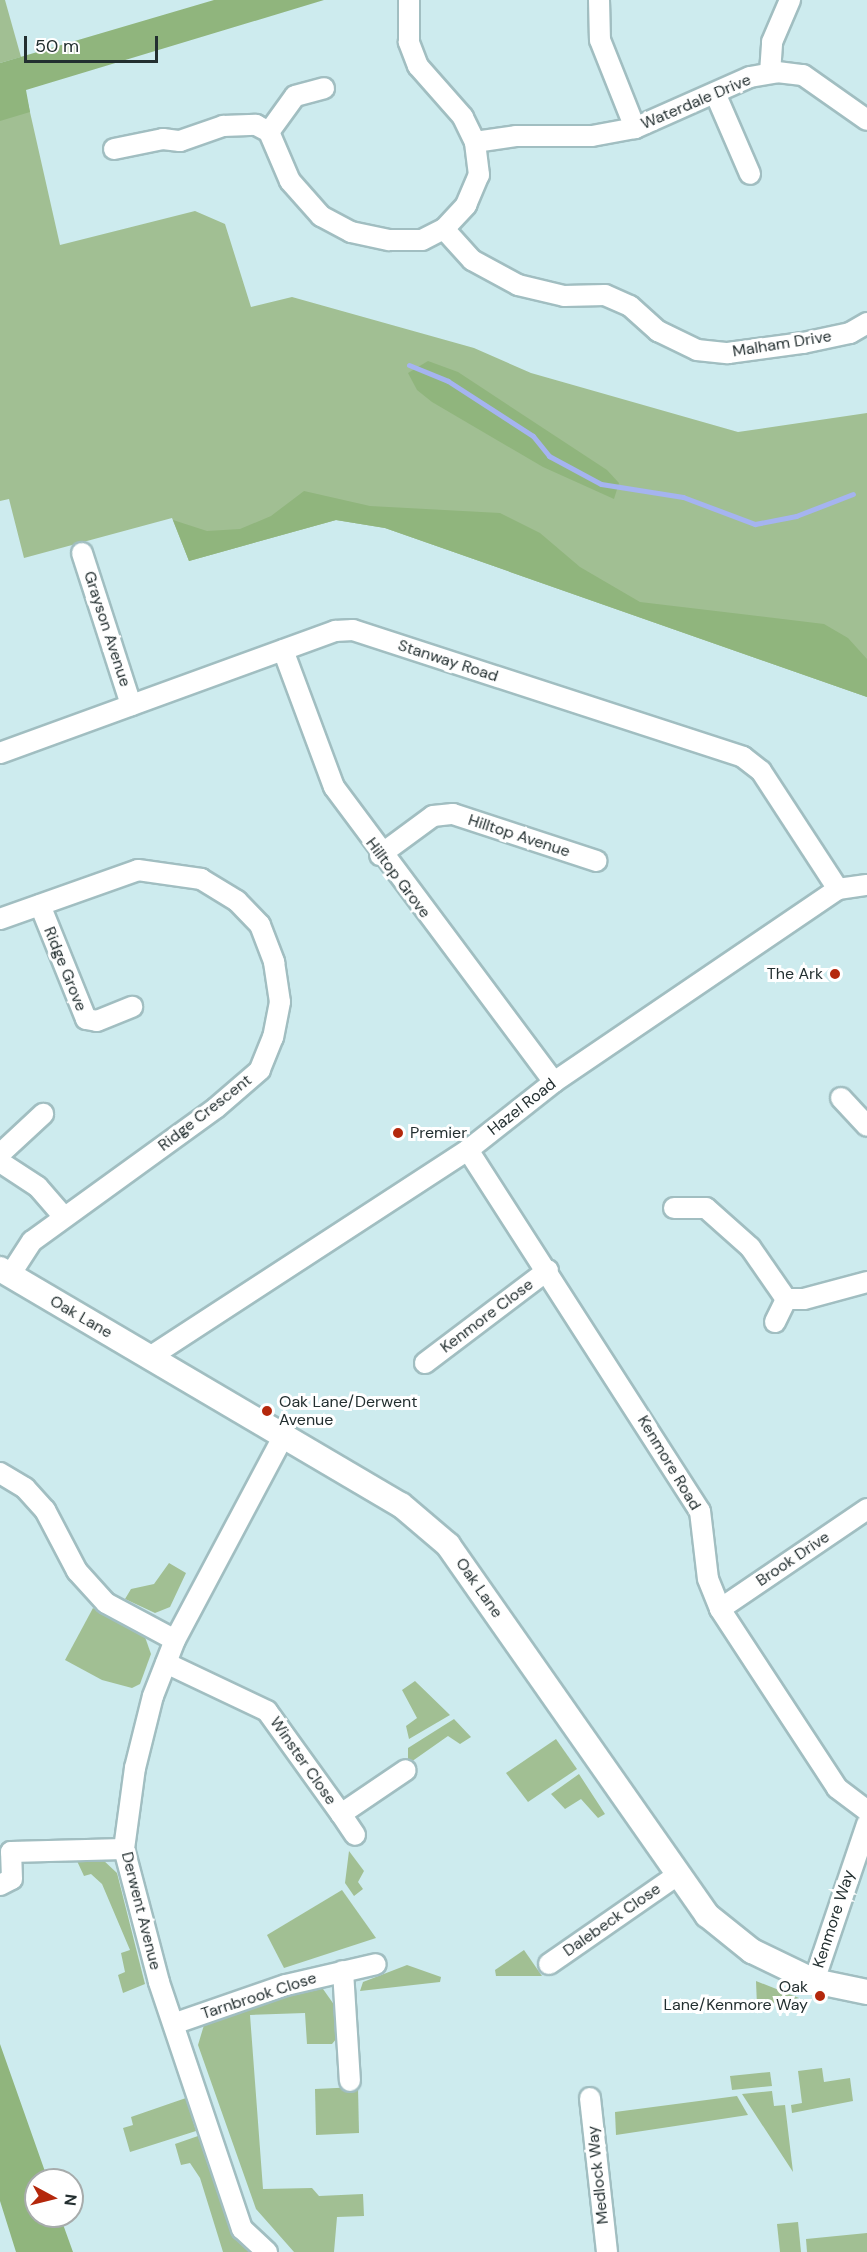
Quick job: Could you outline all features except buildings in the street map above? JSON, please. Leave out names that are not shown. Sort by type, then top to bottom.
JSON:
[{"type":"street","points":[[114,149],[163,139],[180,141],[223,126],[256,125],[269,132],[290,181],[321,216],[351,232],[389,240],[422,240],[444,229],[466,205],[479,175],[475,142],[463,117],[418,66],[409,42],[410,0]]},
{"type":"street","points":[[599,0],[600,40],[635,128]]},
{"type":"street","points":[[770,73],[772,42],[790,0]]},
{"type":"street","name":"Waterdale Drive","points":[[475,142],[516,136],[592,136],[635,128],[715,93],[770,73],[803,75],[867,120]]},
{"type":"street","points":[[269,132],[295,96],[324,88]]},
{"type":"street","points":[[715,93],[750,174]]},
{"type":"street","name":"Malham Drive","points":[[444,229],[472,260],[518,285],[564,296],[605,295],[630,306],[658,331],[697,350],[728,353],[804,343],[850,333],[867,323]]},
{"type":"street","name":"Grayson Avenue","points":[[82,553],[131,705]]},
{"type":"street","name":"Stanway Road","points":[[0,753],[335,631],[353,630],[743,757],[760,771],[838,889]]},
{"type":"street","name":"Hilltop Grove","points":[[283,650],[333,788],[380,855],[554,1082]]},
{"type":"street","name":"Hilltop Avenue","points":[[380,855],[433,816],[453,814],[597,861]]},
{"type":"street","name":"Ridge Crescent","points":[[0,919],[138,870],[201,879],[237,901],[260,925],[274,962],[280,1002],[273,1037],[260,1070],[216,1108],[33,1241],[5,1272]]},
{"type":"street","name":"Hazel Road","points":[[150,1357],[468,1150],[554,1082],[838,889],[867,885]]},
{"type":"street","name":"Ridge Grove","points":[[40,905],[86,1019],[97,1021],[132,1007]]},
{"type":"street","points":[[841,1098],[867,1126]]},
{"type":"street","points":[[0,1154],[43,1114]]},
{"type":"street","name":"Kenmore Road","points":[[468,1150],[548,1270],[700,1511],[708,1579],[720,1609],[837,1788],[867,1811]]},
{"type":"street","points":[[0,1162],[38,1187],[64,1217]]},
{"type":"street","points":[[674,1208],[707,1199],[750,1246],[786,1299]]},
{"type":"street","name":"Kenmore Close","points":[[425,1363],[548,1270]]},
{"type":"street","name":"Oak Lane","points":[[5,1272],[401,1505],[448,1545],[676,1876],[707,1915],[752,1952],[814,1981],[867,1992]]},
{"type":"street","points":[[786,1299],[804,1299],[867,1282]]},
{"type":"street","points":[[775,1322],[786,1299]]},
{"type":"street","name":"Derwent Avenue","points":[[267,2252],[242,2229],[176,2024],[159,1982],[124,1849],[135,1768],[152,1698],[175,1640],[283,1437]]},
{"type":"street","points":[[0,1473],[25,1488],[45,1510],[77,1571],[106,1603],[175,1640]]},
{"type":"street","name":"Brook Drive","points":[[720,1609],[867,1509]]},
{"type":"street","name":"Winster Close","points":[[166,1664],[267,1711],[355,1836]]},
{"type":"street","name":"Winster Close","points":[[341,1814],[406,1770]]},
{"type":"street","name":"Kenmore Way","points":[[814,1981],[867,1824]]},
{"type":"street","points":[[0,1885],[12,1879],[11,1852],[124,1849]]},
{"type":"street","name":"Dalebeck Close","points":[[549,1965],[676,1876]]},
{"type":"street","name":"Tarnbrook Close","points":[[176,2024],[343,1971],[376,1964]]},
{"type":"street","name":"Tarnbrook Close","points":[[343,1971],[350,2081]]},
{"type":"street","name":"Medlock Way","points":[[590,2098],[607,2252]]},
{"type":"green space","points":[[0,0],[5,0],[21,57],[0,63]]},
{"type":"green space","points":[[214,0],[324,0],[26,90],[30,112],[0,121],[0,63]]},
{"type":"green space","points":[[25,90],[60,245],[195,211],[225,224],[251,307],[292,297],[474,348],[531,373],[738,432],[867,413],[867,697],[385,528],[336,520],[189,561],[172,518],[24,558],[9,499],[0,501],[0,97]]},
{"type":"green space","points":[[428,361],[458,372],[607,470],[619,483],[614,499],[543,467],[432,402],[417,390],[408,373]]},
{"type":"green space","points":[[304,491],[370,506],[500,513],[540,533],[580,567],[640,602],[824,624],[848,638],[867,659],[867,697],[385,528],[336,520],[189,561],[173,520],[207,531],[240,529],[271,516]]},
{"type":"green space","points":[[169,1563],[186,1573],[170,1607],[155,1613],[125,1599],[131,1589],[154,1584]]},
{"type":"green space","points":[[93,1608],[145,1637],[151,1654],[140,1684],[132,1688],[102,1680],[65,1660]]},
{"type":"green space","points":[[415,1681],[450,1715],[409,1739],[406,1726],[417,1718],[402,1690]]},
{"type":"green space","points":[[454,1719],[471,1737],[460,1744],[448,1736],[411,1762],[408,1759],[408,1748]]},
{"type":"green space","points":[[556,1739],[577,1769],[528,1802],[506,1773]]},
{"type":"green space","points":[[579,1774],[605,1814],[598,1818],[581,1799],[565,1809],[551,1794]]},
{"type":"green space","points":[[349,1851],[364,1871],[358,1882],[363,1889],[354,1896],[345,1883]]},
{"type":"green space","points":[[102,1859],[117,1873],[145,1984],[123,1993],[118,1975],[125,1972],[121,1953],[130,1950],[102,1884],[91,1874],[84,1876],[77,1861]]},
{"type":"green space","points":[[342,1890],[376,1938],[284,1968],[267,1935]]},
{"type":"green space","points":[[524,1950],[542,1976],[496,1976],[495,1970]]},
{"type":"green space","points":[[407,1965],[441,1977],[440,1982],[360,1991],[363,1982]]},
{"type":"green space","points":[[756,1981],[799,1998],[757,2006]]},
{"type":"green space","points":[[310,1989],[323,1989],[335,2006],[337,2038],[332,2044],[307,2044],[305,2013],[250,2015],[263,2189],[312,2188],[319,2196],[363,2194],[364,2216],[337,2217],[334,2252],[294,2252],[256,2209],[198,2045],[204,2025]]},
{"type":"green space","points":[[0,2044],[44,2168],[24,2168],[24,2228],[64,2228],[73,2252],[16,2252],[0,2201]]},
{"type":"green space","points":[[822,2068],[824,2082],[850,2078],[853,2101],[792,2113],[791,2105],[802,2103],[798,2071]]},
{"type":"green space","points":[[770,2072],[772,2086],[732,2090],[730,2076]]},
{"type":"green space","points":[[358,2087],[359,2133],[316,2135],[315,2089]]},
{"type":"green space","points":[[772,2091],[774,2106],[785,2105],[793,2172],[742,2094]]},
{"type":"green space","points":[[737,2096],[748,2115],[616,2135],[615,2112]]},
{"type":"green space","points":[[186,2098],[196,2131],[130,2152],[123,2128],[133,2125],[131,2117]]},
{"type":"green space","points":[[198,2136],[222,2206],[250,2252],[223,2252],[200,2178],[190,2163],[181,2165],[175,2144]]},
{"type":"green space","points":[[798,2222],[801,2252],[780,2252],[777,2224]]},
{"type":"green space","points":[[867,2233],[867,2252],[807,2252],[806,2239]]},
{"type":"waterway","points":[[409,365],[448,381],[533,436],[549,456],[601,484],[683,497],[755,524],[796,516],[853,494]]},
{"type":"place","name":"The Ark","points":[[835,974]]},
{"type":"place","name":"Premier","points":[[398,1133]]},
{"type":"place","name":"Oak Lane/Derwent Avenue","points":[[267,1411]]},
{"type":"place","name":"Oak Lane/Kenmore Way","points":[[820,1996]]}]
